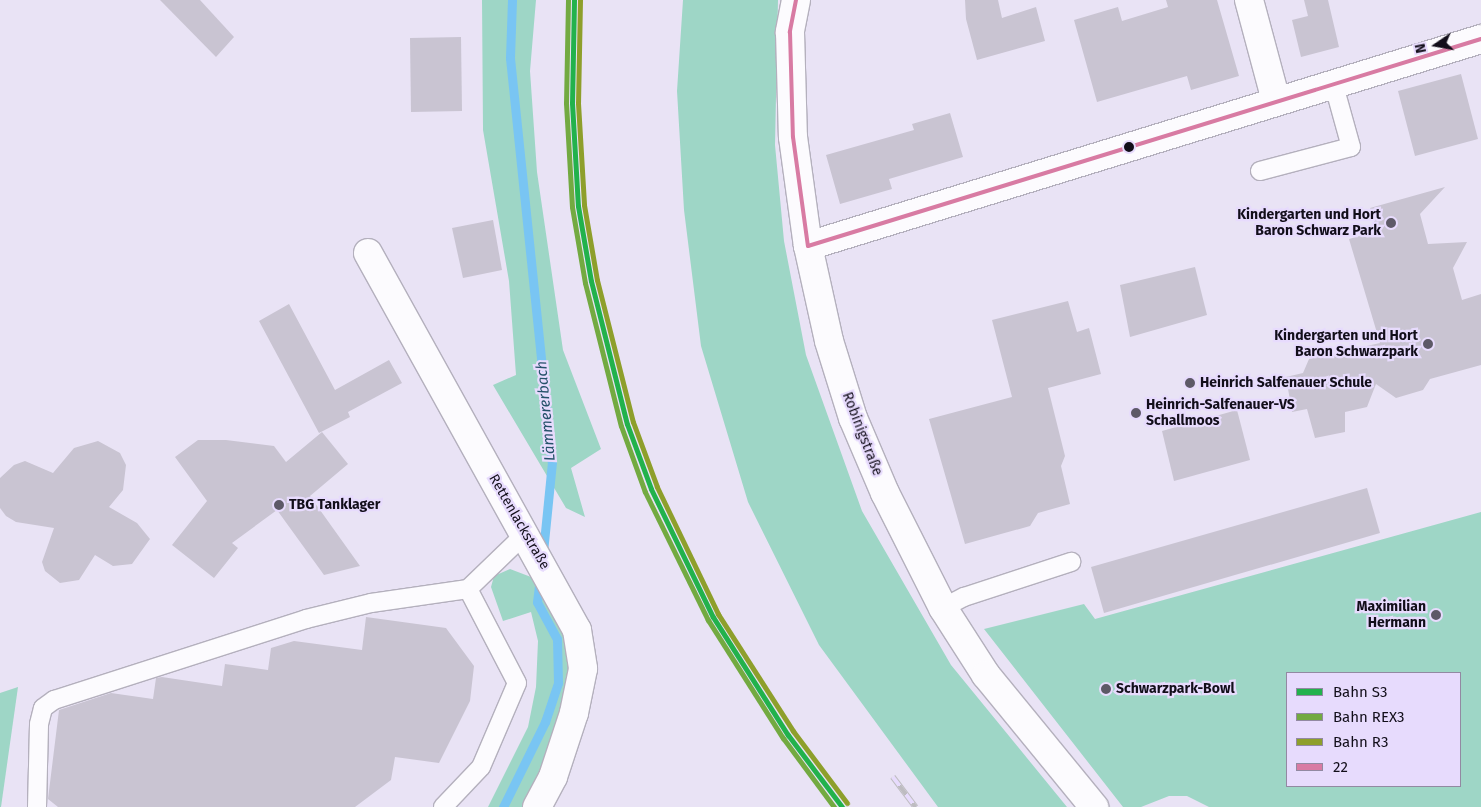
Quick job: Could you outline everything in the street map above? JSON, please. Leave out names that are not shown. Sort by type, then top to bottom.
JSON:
[{"type":"street","name":"Robinigstraße","points":[[796,0],[790,32],[793,137],[808,246],[829,341],[853,418],[885,493],[943,608],[986,675],[1094,807]]},
{"type":"street","points":[[1249,0],[1276,101]]},
{"type":"street","points":[[808,246],[1333,82],[1481,39]]},
{"type":"street","name":"Rettenlackstraße","points":[[368,253],[530,541],[577,630],[583,669],[574,713],[554,777],[537,807]]},
{"type":"lane","points":[[1260,171],[1351,147],[1333,82]]},
{"type":"lane","points":[[37,807],[39,724],[43,708],[54,700],[306,619],[371,603],[468,589],[530,541]]},
{"type":"lane","points":[[943,608],[964,597],[1070,562]]},
{"type":"lane","points":[[444,807],[481,767],[517,683],[468,589]]},
{"type":"green space","points":[[482,0],[536,0],[530,71],[537,172],[563,350],[601,449],[571,468],[585,517],[566,508],[493,385],[516,375],[509,281],[483,130]]},
{"type":"green space","points":[[683,0],[778,0],[775,145],[784,241],[806,355],[862,511],[951,665],[1067,807],[938,807],[819,645],[748,502],[701,346],[684,210],[677,91]]},
{"type":"green space","points":[[1481,512],[1481,807],[1209,807],[1187,796],[1169,796],[1141,807],[1123,807],[984,629],[1084,604],[1095,619]]},
{"type":"green space","points":[[510,569],[531,577],[552,595],[563,624],[569,665],[565,703],[530,796],[523,807],[488,807],[528,727],[536,687],[538,641],[531,612],[503,621],[491,587],[494,576]]},
{"type":"green space","points":[[18,687],[1,807],[0,807],[0,693]]},
{"type":"building","points":[[160,0],[200,0],[234,37],[216,57]]},
{"type":"building","points":[[965,0],[998,0],[1002,18],[1036,7],[1045,41],[977,60],[966,19]]},
{"type":"building","points":[[1166,0],[1217,0],[1239,76],[1191,90],[1187,76],[1097,102],[1074,20],[1118,7],[1122,21],[1168,7]]},
{"type":"building","points":[[1304,0],[1328,0],[1339,47],[1301,57],[1292,20],[1308,16]]},
{"type":"building","points":[[461,37],[462,111],[411,112],[410,38]]},
{"type":"building","points":[[1461,74],[1478,139],[1415,156],[1398,91]]},
{"type":"building","points":[[950,113],[963,157],[889,179],[892,189],[840,204],[826,155],[914,130],[912,124]]},
{"type":"building","points":[[1445,187],[1420,214],[1428,244],[1467,242],[1453,268],[1462,300],[1481,294],[1481,365],[1430,379],[1423,390],[1396,398],[1376,384],[1367,407],[1345,412],[1345,432],[1315,438],[1307,409],[1292,412],[1286,377],[1303,373],[1309,359],[1380,343],[1349,239],[1377,231],[1370,208]]},
{"type":"building","points":[[493,220],[502,270],[463,278],[452,228]]},
{"type":"building","points":[[1195,267],[1207,315],[1130,337],[1120,285]]},
{"type":"building","points":[[1068,301],[1077,332],[1089,328],[1101,374],[1048,388],[1065,456],[1061,466],[1070,504],[1038,513],[1030,526],[965,544],[929,419],[1012,397],[992,320]]},
{"type":"building","points":[[289,304],[335,390],[389,360],[402,383],[348,412],[350,417],[319,433],[259,321]]},
{"type":"building","points":[[1237,410],[1250,460],[1174,481],[1162,431]]},
{"type":"building","name":"TBG Tanklager","points":[[322,432],[348,464],[310,496],[360,566],[324,575],[277,510],[232,543],[238,548],[214,578],[172,545],[207,501],[175,457],[198,440],[226,440],[274,446],[286,462]]},
{"type":"building","points":[[98,441],[120,453],[126,465],[123,490],[109,507],[137,523],[150,539],[132,564],[113,566],[95,555],[79,580],[60,583],[45,571],[42,562],[54,528],[16,522],[6,516],[0,508],[0,478],[14,465],[25,461],[53,473],[74,448]]},
{"type":"building","points":[[1367,488],[1380,533],[1104,613],[1091,567]]},
{"type":"building","points":[[366,617],[446,628],[474,666],[470,701],[439,763],[395,757],[391,780],[355,807],[58,807],[48,799],[59,710],[111,693],[153,699],[156,678],[162,677],[222,686],[225,664],[268,670],[271,648],[294,641],[362,650]]},
{"type":"waterway","name":"Lämmererbach","points":[[512,0],[510,58],[552,462],[543,552]]},
{"type":"waterway","name":"Lämmererbach","points":[[503,807],[545,722],[558,683],[557,639],[537,602],[540,577]]},
{"type":"railway","points":[[893,777],[916,807]]},
{"type":"rail line","name":"REX3","points":[[568,0],[566,103],[572,207],[585,283],[621,426],[645,492],[708,620],[783,738],[834,807]]},
{"type":"rail line","name":"S3","points":[[574,0],[572,103],[578,206],[591,281],[627,424],[651,489],[713,617],[788,735],[842,807]]},
{"type":"rail line","name":"R3","points":[[580,0],[578,103],[584,205],[597,280],[633,422],[657,487],[718,614],[793,731],[847,803]]},
{"type":"transit line","name":"22","points":[[796,0],[790,32],[793,137],[808,246],[1481,39]]},
{"type":"place","name":"Kindergarten und Hort Baron Schwarz Park","points":[[1391,223]]},
{"type":"place","name":"Kindergarten und Hort Baron Schwarzpark","points":[[1428,344]]},
{"type":"place","name":"Heinrich Salfenauer Schule","points":[[1190,383]]},
{"type":"place","name":"Heinrich-Salfenauer-VS Schallmoos","points":[[1136,413]]},
{"type":"place","name":"TBG Tanklager","points":[[279,505]]},
{"type":"place","name":"Maximilian Hermann","points":[[1436,615]]},
{"type":"place","name":"Schwarzpark-Bowl","points":[[1106,689]]}]
